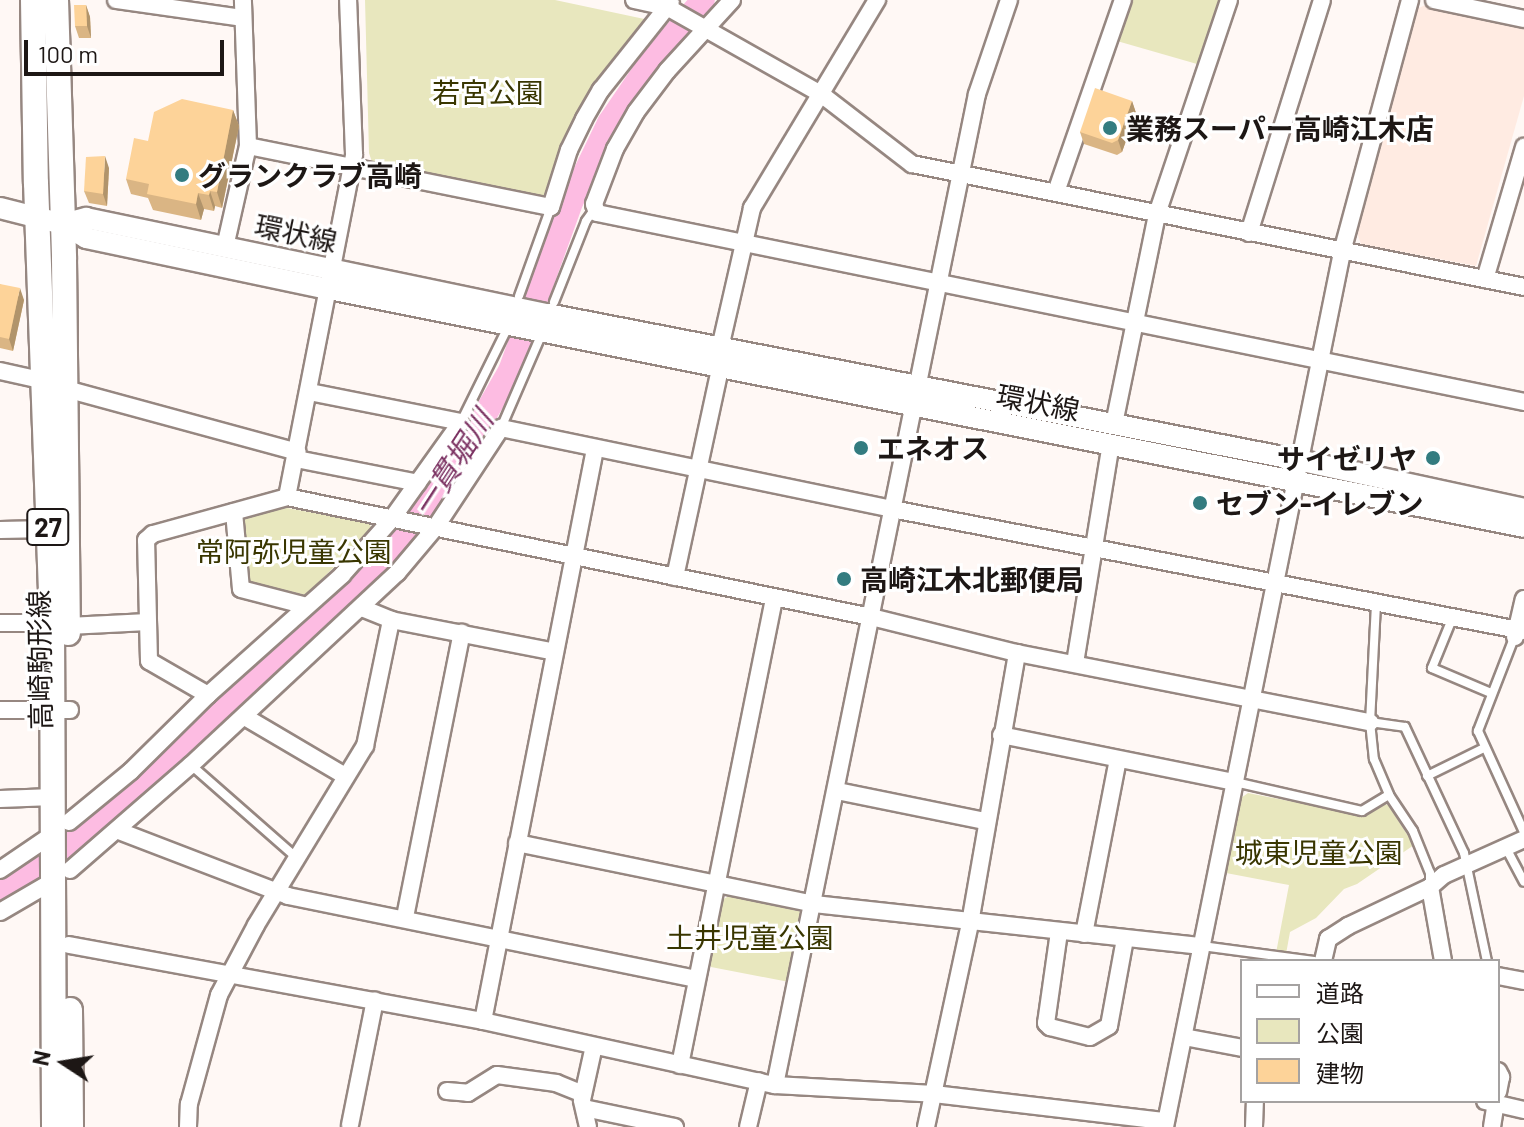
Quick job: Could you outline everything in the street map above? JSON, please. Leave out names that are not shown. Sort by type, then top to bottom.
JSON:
[{"type":"main road","name":"高崎駒形線","points":[[33,0],[37,216],[56,385],[62,873],[54,1127]]},
{"type":"main road","name":"高崎駒形線","points":[[56,0],[63,224],[48,529],[60,624]]},
{"type":"main road","name":"高崎駒形線","points":[[61,830],[53,797],[62,710]]},
{"type":"main road","name":"高崎駒形線","points":[[62,873],[69,945],[71,1127]]},
{"type":"street","points":[[116,0],[243,18]]},
{"type":"street","points":[[225,247],[248,146],[243,0]]},
{"type":"street","points":[[287,497],[352,167],[348,0]]},
{"type":"street","points":[[634,0],[670,4],[705,28],[821,94],[912,164],[1524,287]]},
{"type":"street","points":[[732,0],[636,112],[615,149],[594,210],[605,216],[1524,402]]},
{"type":"street","points":[[675,577],[742,244],[752,208],[877,0]]},
{"type":"street","points":[[748,1127],[767,1083],[814,904],[977,94],[1009,0]]},
{"type":"street","points":[[1056,192],[1123,0]]},
{"type":"street","points":[[1075,663],[1112,434],[1157,214],[1229,0]]},
{"type":"street","points":[[1249,233],[1322,0]]},
{"type":"street","points":[[69,945],[230,972],[483,1021],[767,1083],[934,1094],[1165,1124],[1342,252],[1410,0]]},
{"type":"street","points":[[1434,0],[1524,19]]},
{"type":"street","points":[[248,146],[551,207],[569,150],[584,119],[601,90],[670,4]]},
{"type":"street","points":[[1485,279],[1524,147]]},
{"type":"street","name":"環状線","points":[[0,208],[63,224],[86,238],[331,279],[720,356],[918,385],[1294,482],[1524,527]]},
{"type":"street","name":"環状線","points":[[63,224],[86,218],[225,247],[331,279]]},
{"type":"street","name":"環状線","points":[[720,356],[913,406],[1298,460],[1524,509]]},
{"type":"street","points":[[0,371],[297,456],[418,483]]},
{"type":"street","points":[[0,870],[61,830],[131,771],[208,695],[342,575],[391,520],[461,422],[309,392]]},
{"type":"street","points":[[0,912],[62,873],[119,831],[362,608],[435,528],[501,428],[1519,633],[1524,599]]},
{"type":"street","points":[[483,1021],[595,449]]},
{"type":"street","points":[[208,695],[149,661],[146,540],[153,534],[287,497],[871,617],[1017,653],[1370,722]]},
{"type":"street","points":[[234,512],[241,589],[307,606]]},
{"type":"street","points":[[0,530],[48,529]]},
{"type":"street","points":[[680,1065],[774,597]]},
{"type":"street","points":[[362,608],[391,620],[555,652]]},
{"type":"street","points":[[188,1127],[189,1104],[203,1047],[230,972],[365,746],[391,620]]},
{"type":"street","points":[[0,623],[148,622]]},
{"type":"street","points":[[405,917],[462,633]]},
{"type":"street","points":[[926,1127],[970,923],[985,821],[1017,653]]},
{"type":"street","points":[[0,710],[62,710]]},
{"type":"street","points":[[245,717],[345,776]]},
{"type":"street","points":[[1001,735],[1235,782]]},
{"type":"street","points":[[1084,934],[1118,759]]},
{"type":"street","points":[[837,791],[985,821]]},
{"type":"street","points":[[0,799],[53,797]]},
{"type":"street","points":[[119,831],[278,892],[696,979]]},
{"type":"street","points":[[1323,959],[1328,939],[1430,887],[1444,875],[1524,839]]},
{"type":"street","points":[[517,843],[814,904],[1202,946]]},
{"type":"street","points":[[1430,887],[1443,959]]},
{"type":"street","points":[[1059,932],[1046,1023],[1090,1037],[1109,1026],[1125,939]]},
{"type":"street","points":[[1500,976],[1524,981]]},
{"type":"street","points":[[350,1125],[375,1000]]},
{"type":"street","points":[[1184,1037],[1240,1048]]},
{"type":"street","points":[[588,1127],[583,1101],[594,1046]]},
{"type":"street","points":[[447,1091],[468,1093],[497,1075],[556,1083],[583,1101],[675,1127]]},
{"type":"street","points":[[1500,1101],[1524,1110]]},
{"type":"street","points":[[1254,1127],[1255,1103]]},
{"type":"street","points":[[1492,1127],[1494,1103]]},
{"type":"lane","points":[[461,422],[513,315],[551,207]]},
{"type":"lane","points":[[501,428],[586,221],[594,210]]},
{"type":"lane","points":[[1376,604],[1370,722],[1374,759],[1389,795],[1413,831],[1430,873],[1430,887]]},
{"type":"lane","points":[[1452,619],[1432,668],[1491,693]]},
{"type":"lane","points":[[1519,633],[1491,693],[1478,731],[1524,832]]},
{"type":"lane","points":[[1370,722],[1405,727],[1466,865],[1487,959]]},
{"type":"lane","points":[[1427,776],[1484,748]]},
{"type":"lane","points":[[191,765],[297,858]]},
{"type":"lane","points":[[1235,782],[1362,811],[1389,795]]},
{"type":"lane","points":[[1506,848],[1524,882]]},
{"type":"lane","points":[[1202,946],[1299,959]]},
{"type":"shaded area","points":[[1425,5],[1524,25],[1524,96],[1476,266],[1361,244],[1357,233],[1417,9]]},
{"type":"green space","name":"若宮公園","points":[[365,0],[555,0],[649,20],[626,52],[549,200],[372,162],[369,153]]},
{"type":"green space","points":[[1131,0],[1219,0],[1197,64],[1117,41]]},
{"type":"green space","name":"常阿弥児童公園","points":[[287,508],[369,523],[372,529],[306,595],[246,581],[243,523],[246,516]]},
{"type":"green space","name":"城東児童公園","points":[[1248,793],[1361,815],[1383,804],[1388,805],[1414,845],[1357,884],[1344,889],[1316,918],[1290,932],[1286,954],[1276,953],[1289,885],[1226,873],[1241,798]]},
{"type":"green space","name":"土井児童公園","points":[[729,896],[807,913],[789,982],[711,967],[707,957],[720,901]]},
{"type":"building","points":[[74,5],[86,5],[87,26],[75,26]]},
{"type":"building","name":"業務スーパー高崎江木店","points":[[1095,88],[1132,101],[1118,140],[1112,143],[1080,132]]},
{"type":"building","name":"グランクラブ高崎","points":[[182,99],[233,110],[217,192],[210,191],[209,195],[198,193],[196,204],[147,194],[149,184],[126,179],[134,138],[148,141],[154,112]]},
{"type":"building","points":[[105,156],[103,194],[84,191],[86,157]]},
{"type":"building","points":[[0,284],[20,288],[9,339],[0,337]]},
{"type":"waterway","name":"一貫堀川","points":[[0,891],[93,827],[309,632],[401,540],[463,453],[510,371],[572,200],[609,123],[650,63],[703,0]]},
{"type":"place","name":"業務スーパー高崎江木店","points":[[1110,128]]},
{"type":"place","name":"グランクラブ高崎","points":[[182,175]]},
{"type":"place","name":"エネオス","points":[[861,448]]},
{"type":"place","name":"サイゼリヤ","points":[[1433,458]]},
{"type":"place","name":"セブン-イレブン","points":[[1200,503]]},
{"type":"place","name":"高崎江木北郵便局","points":[[844,579]]}]
